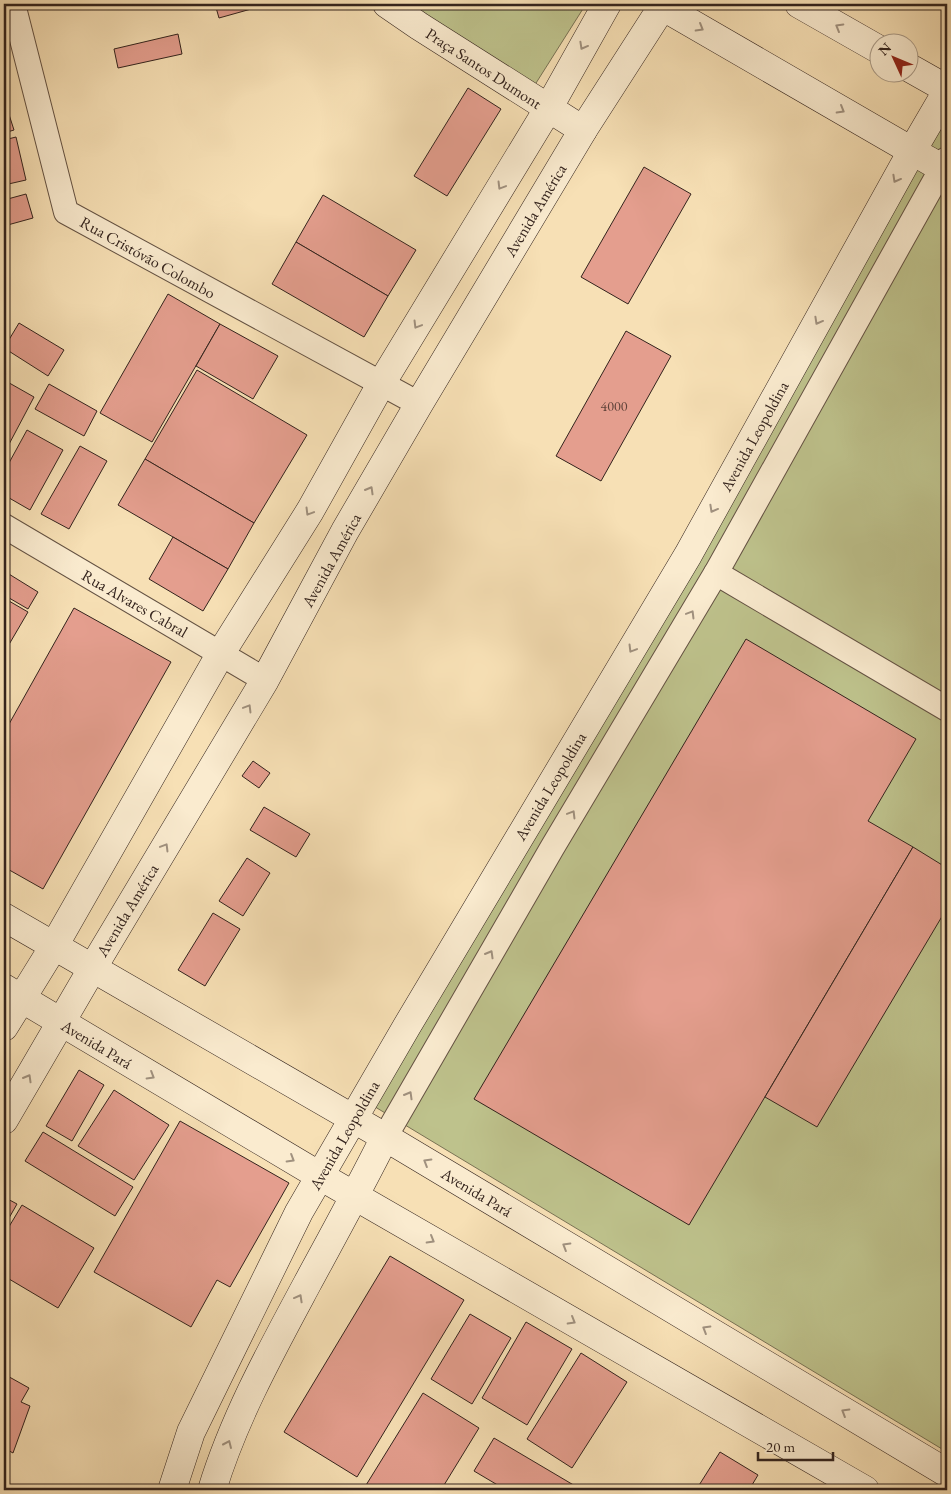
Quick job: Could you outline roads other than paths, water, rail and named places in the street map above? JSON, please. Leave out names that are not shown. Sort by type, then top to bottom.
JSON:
[{"type":"main road","name":"Praça Santos Dumont","points":[[387,4],[418,26],[583,130]]},
{"type":"main road","points":[[4,1028],[12,994],[54,946],[221,653],[310,511],[381,384],[548,109],[607,4]]},
{"type":"main road","points":[[799,4],[868,44]]},
{"type":"main road","points":[[661,5],[912,151],[945,166]]},
{"type":"main road","name":"Avenida América","points":[[4,1120],[265,680],[345,531],[419,404],[583,130],[661,5]]},
{"type":"main road","points":[[918,73],[947,90]]},
{"type":"main road","name":"Avenida Leopoldina","points":[[172,1490],[190,1432],[299,1212],[352,1119],[688,555],[947,90]]},
{"type":"main road","name":"Avenida Pará","points":[[4,917],[385,1137],[947,1473]]},
{"type":"main road","name":"Avenida Pará","points":[[12,994],[320,1176],[865,1490]]},
{"type":"main road","points":[[212,1490],[222,1456],[258,1377],[385,1137]]},
{"type":"street","name":"Rua Cristóvão Colombo","points":[[13,4],[66,212],[419,404]]},
{"type":"street","points":[[385,1137],[552,848],[716,573],[945,166]]},
{"type":"street","name":"Rua Alvares Cabral","points":[[4,526],[265,680]]},
{"type":"street","points":[[716,573],[947,709]]}]
